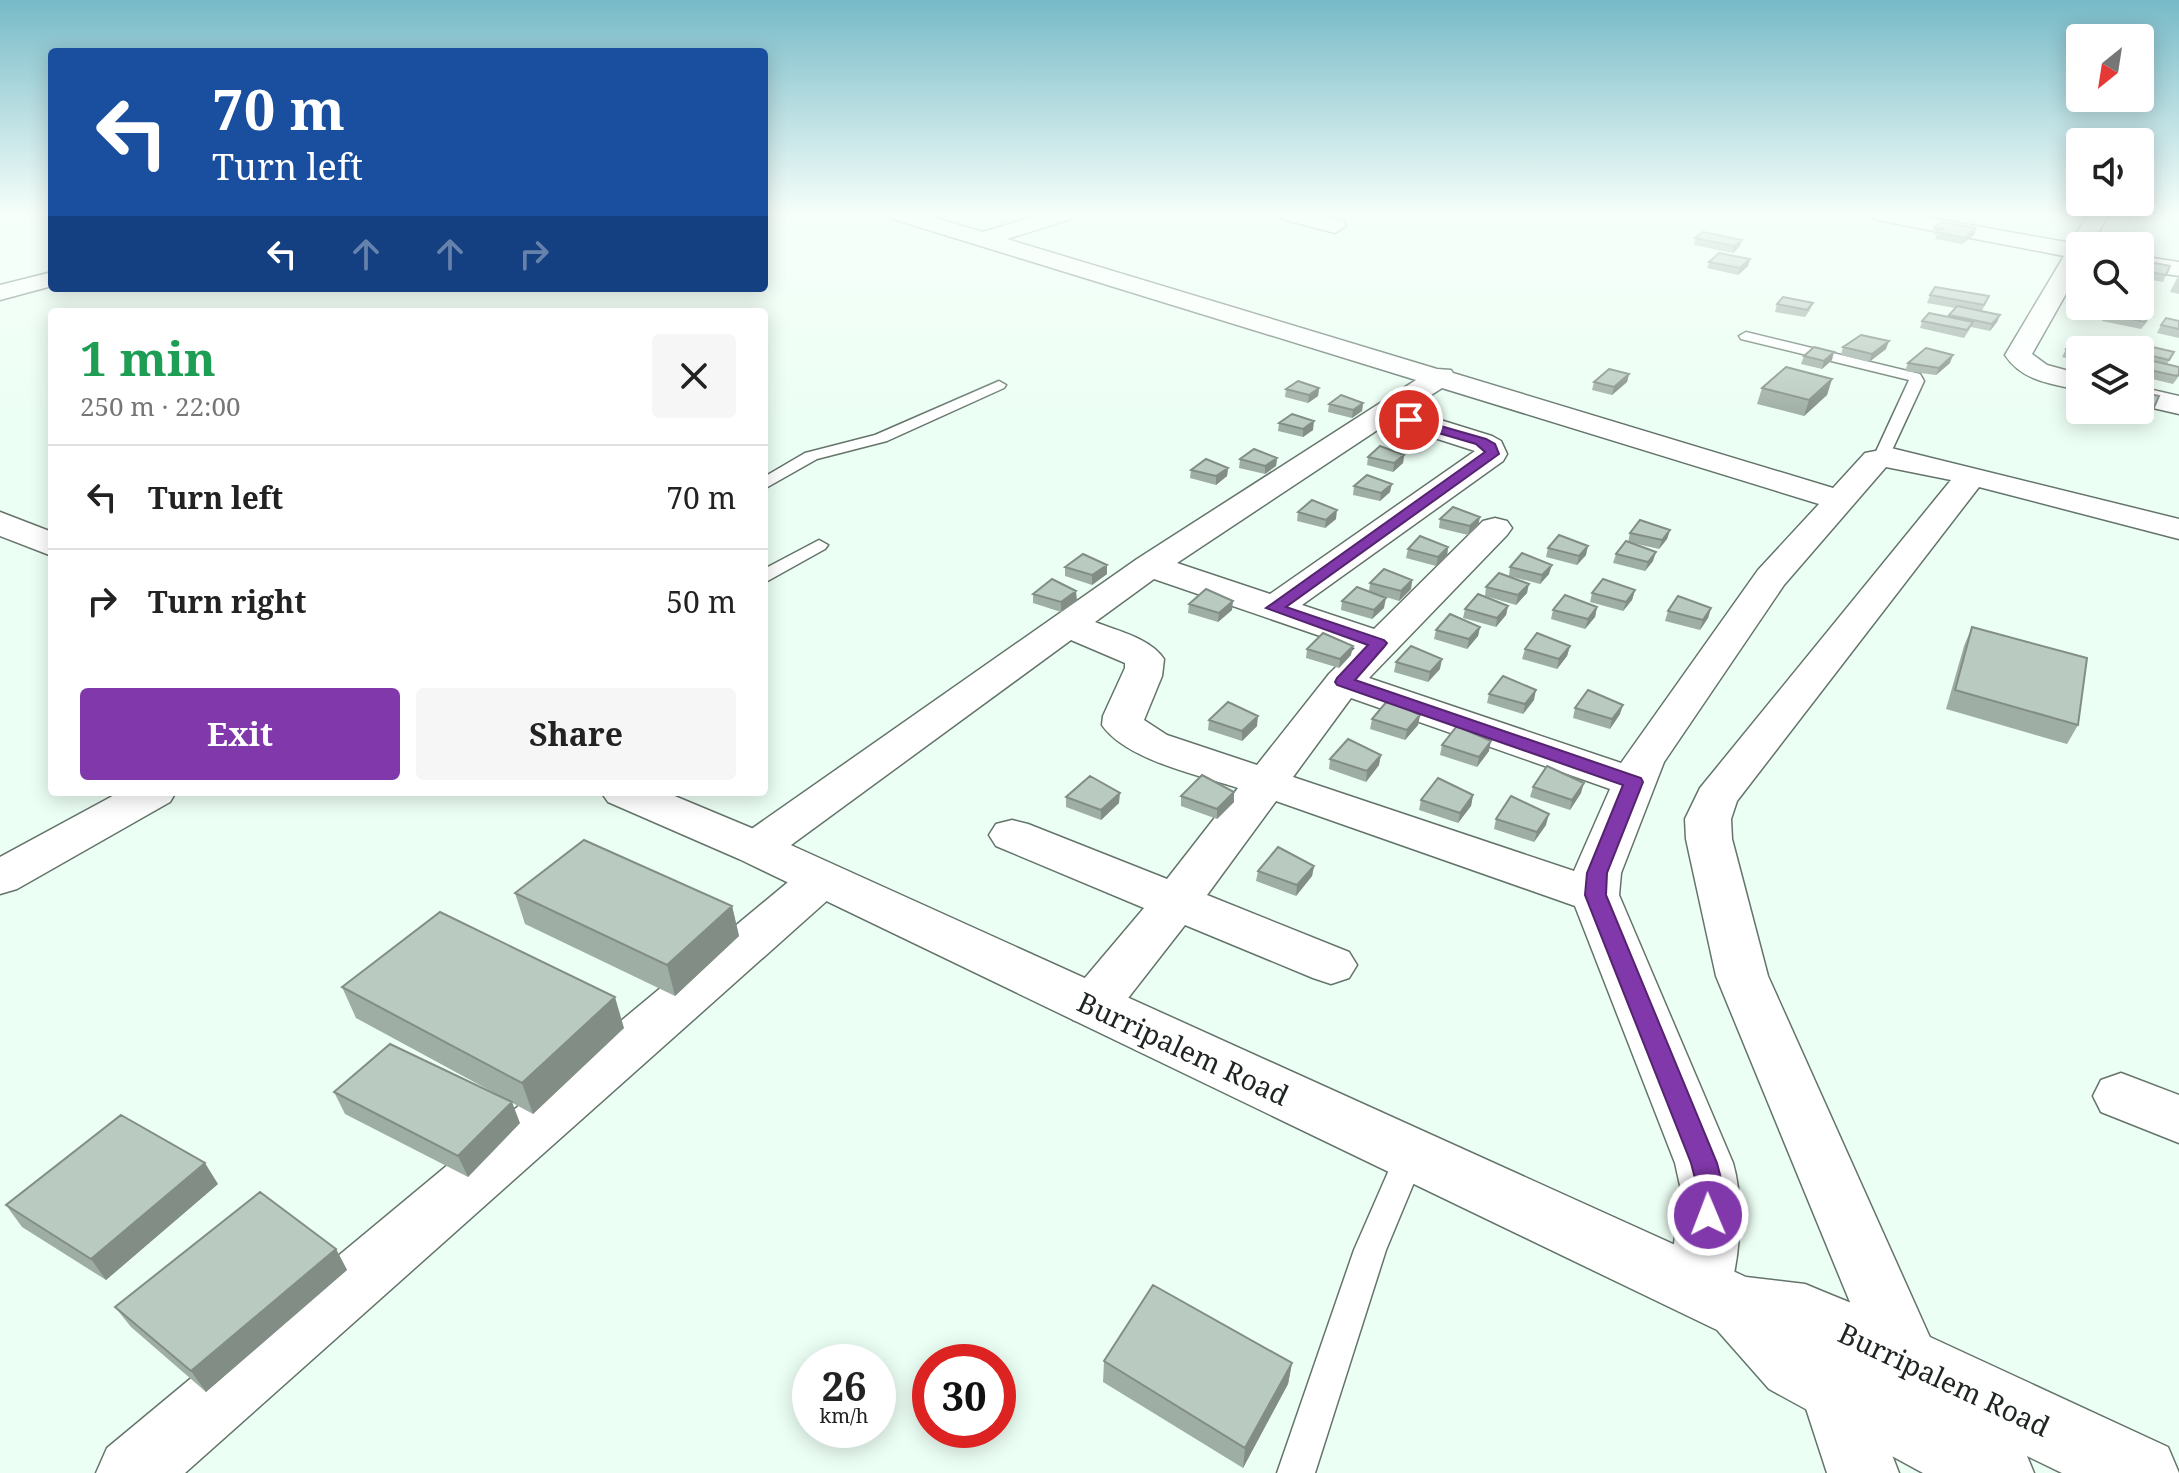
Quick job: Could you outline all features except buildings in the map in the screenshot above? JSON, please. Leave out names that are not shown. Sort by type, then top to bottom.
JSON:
[{"type":"main road","points":[[0,523],[48,543]]},
{"type":"main road","name":"Burripalem Road","points":[[633,796],[822,879],[1138,951],[1410,1156],[1720,1299],[1805,1316],[2142,1473]]},
{"type":"main road","name":"Burripalem Road","points":[[1720,1299],[1794,1365],[1997,1473]]},
{"type":"street","points":[[0,293],[38,283]]},
{"type":"street","points":[[1130,283],[1842,501]]},
{"type":"street","points":[[2061,283],[2018,355],[2027,365],[2066,378]]},
{"type":"street","points":[[756,848],[1149,566],[1441,376]]},
{"type":"street","points":[[2154,399],[2179,405]]},
{"type":"street","points":[[1274,608],[1492,454],[1490,447],[1481,442],[1385,413]]},
{"type":"street","points":[[1720,1299],[1711,1190],[1704,1163],[1595,895],[1597,873],[1643,762],[1771,578],[1876,460],[1903,460],[2179,529]]},
{"type":"street","points":[[1908,1362],[1742,976],[1709,839],[1708,819],[1716,798],[1971,476]]},
{"type":"street","points":[[1138,951],[1343,682],[1495,528]]},
{"type":"street","points":[[1149,566],[1379,643]]},
{"type":"street","points":[[1068,625],[1131,650],[1145,659],[1146,670],[1123,713],[1123,725],[1135,735],[1265,784],[1595,895]]},
{"type":"street","points":[[1343,682],[1634,782]]},
{"type":"street","points":[[0,878],[147,796]]},
{"type":"street","points":[[1012,835],[1138,951],[1331,965]]},
{"type":"street","points":[[132,1473],[822,879]]},
{"type":"street","points":[[2121,1096],[2179,1120]]},
{"type":"street","points":[[1833,1387],[1863,1473]]},
{"type":"lane","points":[[1746,336],[1915,377],[1917,381],[1881,458]]},
{"type":"lane","points":[[768,482],[811,456],[881,438],[999,385]]},
{"type":"lane","points":[[768,575],[819,545]]},
{"type":"lane","points":[[1296,1473],[1374,1239],[1410,1156]]},
{"type":"route","points":[[1409,420],[1481,442],[1490,447],[1492,454],[1274,608],[1379,643],[1343,682],[1634,782],[1597,873],[1595,895],[1704,1163],[1711,1190],[1708,1215]]}]
